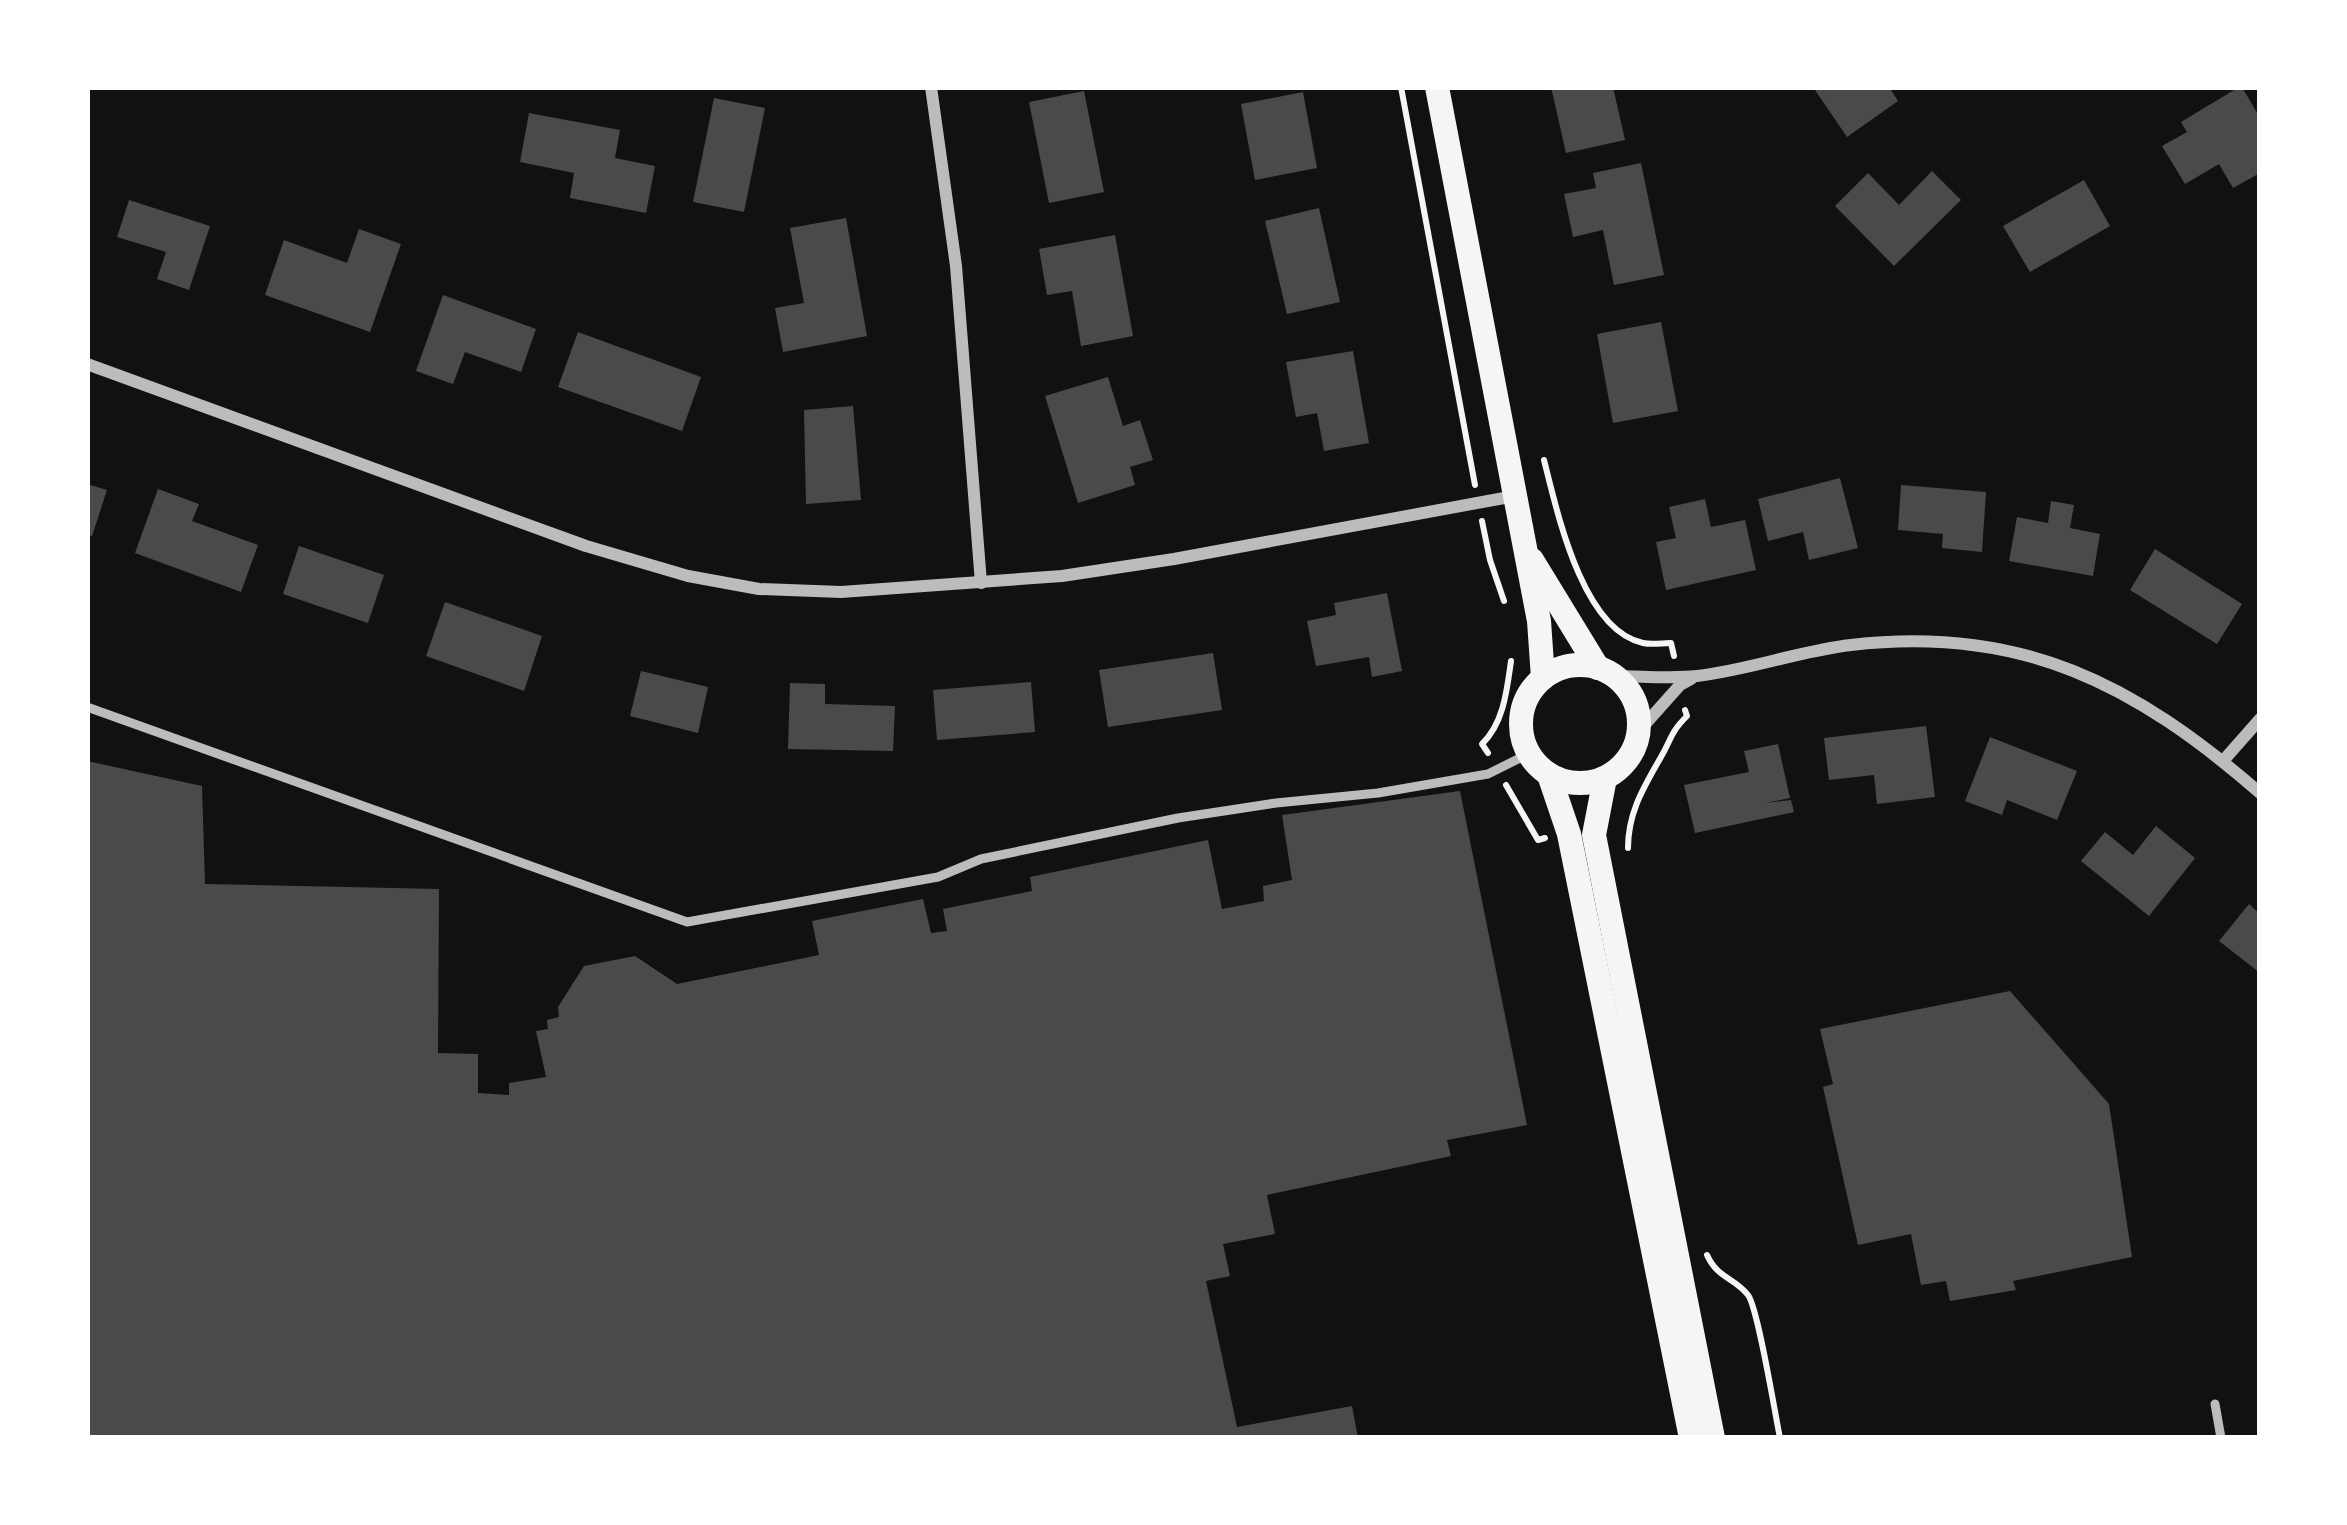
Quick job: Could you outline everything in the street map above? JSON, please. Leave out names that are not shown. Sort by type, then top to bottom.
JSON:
[{"type":"main road","points":[[1437,87],[1539,621],[1543,678]]},
{"type":"main road","points":[[1524,548],[1606,672],[1632,694],[1639,712],[1634,750],[1622,766],[1587,783],[1550,775],[1535,762],[1521,726],[1532,689],[1564,667],[1583,664],[1606,672]]},
{"type":"main road","points":[[1550,775],[1569,834],[1691,1438]]},
{"type":"main road","points":[[1605,778],[1594,835],[1713,1438]]},
{"type":"street","points":[[931,87],[956,266],[981,583]]},
{"type":"street","points":[[87,364],[586,546],[688,576],[759,589],[841,592],[1062,576],[1515,496]]},
{"type":"street","points":[[1606,672],[1697,676],[1844,646],[1903,640],[2023,652],[2101,681],[2170,721],[2260,793]]},
{"type":"street","points":[[1639,731],[1680,685],[1697,676]]},
{"type":"street","points":[[2223,760],[2260,719]]},
{"type":"lane","points":[[87,707],[687,922],[938,877],[981,859],[1178,818],[1378,793],[1488,773],[1530,753]]},
{"type":"lane","points":[[2215,1404],[2221,1438]]},
{"type":"path","points":[[1401,87],[1472,466]]},
{"type":"path","points":[[1544,460],[1564,536],[1584,586],[1611,624],[1636,641],[1671,643],[1673,652]]},
{"type":"path","points":[[1486,540],[1508,611]]},
{"type":"path","points":[[1484,747],[1499,720],[1511,644]]},
{"type":"path","points":[[1628,839],[1634,805],[1672,731],[1687,716]]},
{"type":"path","points":[[1510,793],[1538,840]]},
{"type":"path","points":[[1751,1298],[1780,1438]]},
{"type":"building","points":[[1551,87],[1613,87],[1625,140],[1566,153]]},
{"type":"building","points":[[1813,87],[1889,87],[1898,101],[1847,137]]},
{"type":"building","points":[[2239,87],[2260,118],[2260,173],[2233,188],[2219,164],[2185,184],[2162,146],[2187,132],[2181,122]]},
{"type":"building","points":[[1084,91],[1104,192],[1049,203],[1029,102]]},
{"type":"building","points":[[1303,92],[1317,168],[1255,180],[1241,104]]},
{"type":"building","points":[[714,98],[765,108],[744,212],[693,202]]},
{"type":"building","points":[[529,113],[620,130],[615,158],[655,166],[646,213],[570,198],[574,173],[520,162]]},
{"type":"building","points":[[1641,163],[1664,275],[1614,285],[1603,230],[1573,237],[1564,194],[1596,188],[1593,173]]},
{"type":"building","points":[[1932,171],[1961,200],[1894,266],[1835,206],[1868,173],[1899,205]]},
{"type":"building","points":[[2084,180],[2110,226],[2030,272],[2003,226]]},
{"type":"building","points":[[129,200],[210,226],[189,290],[157,279],[166,252],[117,237]]},
{"type":"building","points":[[1319,208],[1340,302],[1287,314],[1265,221]]},
{"type":"building","points":[[846,218],[867,336],[783,352],[775,308],[804,303],[790,228]]},
{"type":"building","points":[[359,229],[401,244],[370,332],[265,295],[284,240],[347,263]]},
{"type":"building","points":[[1115,235],[1133,336],[1081,346],[1072,291],[1047,295],[1039,249]]},
{"type":"building","points":[[443,295],[536,329],[521,372],[465,352],[453,384],[416,371]]},
{"type":"building","points":[[1661,322],[1678,411],[1613,423],[1597,334]]},
{"type":"building","points":[[578,332],[701,377],[682,431],[558,387]]},
{"type":"building","points":[[1353,351],[1369,443],[1324,451],[1317,413],[1296,417],[1286,362]]},
{"type":"building","points":[[1108,377],[1123,426],[1140,420],[1153,460],[1130,467],[1135,485],[1078,503],[1045,396]]},
{"type":"building","points":[[853,406],[861,500],[806,504],[804,410]]},
{"type":"building","points":[[1840,478],[1858,548],[1809,560],[1803,532],[1768,541],[1758,499]]},
{"type":"building","points":[[87,484],[107,490],[92,536],[87,535]]},
{"type":"building","points":[[1901,485],[1986,492],[1982,552],[1942,548],[1943,534],[1898,530]]},
{"type":"building","points":[[158,489],[199,504],[192,521],[258,545],[241,592],[135,553]]},
{"type":"building","points":[[1705,499],[1711,527],[1745,520],[1756,570],[1666,590],[1656,542],[1676,538],[1669,507]]},
{"type":"building","points":[[2051,501],[2074,505],[2070,528],[2100,534],[2093,576],[2009,561],[2017,517],[2048,523]]},
{"type":"building","points":[[299,546],[384,575],[368,623],[283,594]]},
{"type":"building","points":[[2155,549],[2242,604],[2217,644],[2130,590]]},
{"type":"building","points":[[1387,593],[1402,671],[1372,677],[1369,657],[1316,666],[1307,621],[1336,615],[1334,603]]},
{"type":"building","points":[[445,602],[542,636],[524,691],[426,656]]},
{"type":"building","points":[[1213,653],[1222,710],[1108,727],[1099,670]]},
{"type":"building","points":[[641,671],[708,687],[698,733],[630,716]]},
{"type":"building","points":[[1031,682],[1035,732],[937,740],[933,690]]},
{"type":"building","points":[[790,683],[825,684],[825,704],[895,706],[893,751],[788,749]]},
{"type":"building","points":[[1926,726],[1935,797],[1877,804],[1874,775],[1829,780],[1824,738]]},
{"type":"building","points":[[1990,737],[2077,771],[2057,820],[2007,800],[2002,815],[1965,801]]},
{"type":"building","points":[[1778,744],[1790,798],[1765,803],[1791,800],[1794,812],[1695,833],[1684,785],[1749,772],[1744,751]]},
{"type":"building","points":[[87,761],[202,786],[205,884],[439,889],[438,1053],[478,1054],[478,1093],[509,1095],[509,1083],[546,1077],[536,1031],[548,1029],[547,1020],[559,1017],[558,1007],[584,966],[635,956],[677,984],[819,955],[812,921],[923,899],[931,933],[947,931],[943,909],[1032,891],[1030,877],[1208,840],[1222,909],[1264,901],[1263,886],[1292,880],[1282,815],[1460,791],[1527,1125],[1447,1140],[1451,1156],[1267,1195],[1275,1234],[1223,1244],[1230,1276],[1206,1281],[1237,1427],[1352,1406],[1358,1438],[87,1438]]},
{"type":"building","points":[[2156,826],[2195,858],[2149,916],[2081,861],[2105,832],[2133,855]]},
{"type":"building","points":[[2249,904],[2260,914],[2260,973],[2219,941]]},
{"type":"building","points":[[2010,991],[2109,1104],[2132,1257],[2013,1281],[2016,1290],[1950,1301],[1946,1281],[1921,1285],[1911,1234],[1858,1245],[1823,1087],[1833,1084],[1820,1029]]}]
